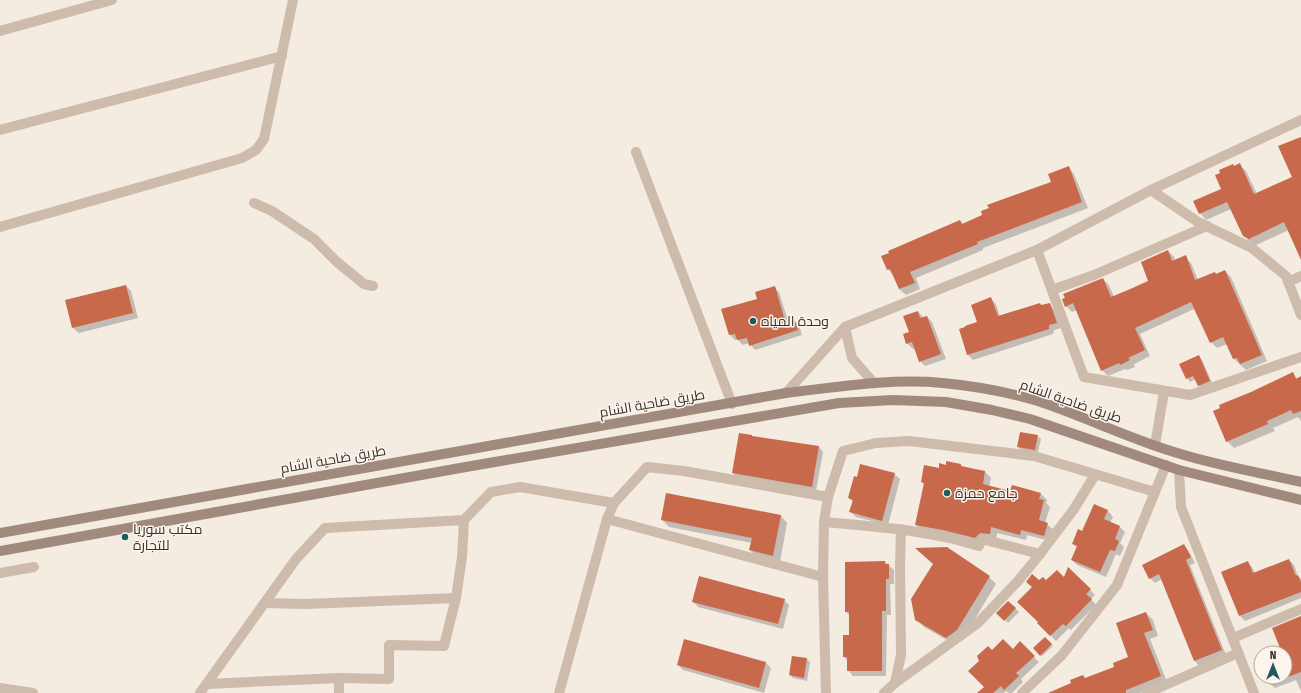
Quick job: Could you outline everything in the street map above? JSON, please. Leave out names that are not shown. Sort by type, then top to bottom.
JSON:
[{"type":"main road","name":"طريق ضاحية الشام","points":[[0,533],[732,404],[786,393],[873,382],[897,381],[943,383],[993,391],[1037,401],[1155,445],[1196,458],[1301,482]]},
{"type":"main road","points":[[0,551],[460,468],[839,403],[901,400],[946,402],[992,410],[1030,419],[1179,470],[1301,500]]},
{"type":"street","points":[[0,31],[112,0]]},
{"type":"street","points":[[0,227],[242,158],[256,150],[264,139],[293,0]]},
{"type":"street","points":[[0,130],[282,56]]},
{"type":"street","points":[[786,393],[845,327],[1037,250],[1151,190],[1301,120]]},
{"type":"street","points":[[636,152],[732,404]]},
{"type":"street","points":[[1151,190],[1198,222],[1252,248],[1286,276],[1301,315]]},
{"type":"street","points":[[254,203],[272,211],[314,238],[338,262],[364,284],[373,286]]},
{"type":"street","points":[[1052,290],[1094,275],[1207,226]]},
{"type":"street","points":[[1037,250],[1084,377],[1164,392],[1190,395],[1301,357]]},
{"type":"street","points":[[1288,282],[1301,276]]},
{"type":"street","points":[[845,327],[852,358],[873,382]]},
{"type":"street","points":[[1155,445],[1164,392]]},
{"type":"street","points":[[826,693],[823,577],[824,522],[828,497],[843,451],[876,443],[910,441],[1034,456],[1155,492]]},
{"type":"street","points":[[1026,692],[1062,655],[1117,585],[1166,465]]},
{"type":"street","points":[[559,693],[606,519],[614,503],[647,467],[684,471],[828,497]]},
{"type":"street","points":[[1179,470],[1182,506],[1254,693]]},
{"type":"street","points":[[884,693],[895,683],[978,623],[1018,581],[1040,554],[1074,509],[1095,475]]},
{"type":"street","points":[[200,693],[296,559],[325,528],[464,520],[492,492],[520,487],[614,503]]},
{"type":"street","points":[[606,519],[823,577]]},
{"type":"street","points":[[206,684],[339,678],[389,679],[389,645],[444,646],[456,598],[462,557],[464,520]]},
{"type":"street","points":[[824,522],[930,533],[979,546],[982,539],[1040,554]]},
{"type":"street","points":[[895,683],[901,655],[901,529]]},
{"type":"street","points":[[0,573],[34,567]]},
{"type":"street","points":[[265,603],[306,604],[456,598]]},
{"type":"street","points":[[1233,638],[1301,609]]},
{"type":"street","points":[[1147,693],[1238,653]]},
{"type":"street","points":[[339,678],[339,693]]},
{"type":"street","points":[[0,688],[33,693]]},
{"type":"building","points":[[1301,137],[1301,260],[1284,222],[1249,239],[1243,236],[1227,202],[1199,214],[1193,201],[1221,189],[1215,175],[1220,173],[1219,170],[1233,164],[1234,166],[1240,163],[1254,194],[1292,177],[1278,146]]},
{"type":"building","points":[[1069,166],[1082,202],[977,242],[978,244],[910,272],[915,283],[899,289],[890,269],[887,270],[881,256],[889,253],[888,251],[960,220],[962,224],[982,215],[981,211],[989,208],[987,205],[1051,182],[1048,174]]},
{"type":"building","points":[[1168,250],[1172,261],[1186,255],[1195,280],[1215,272],[1216,274],[1225,270],[1262,355],[1240,364],[1237,358],[1233,359],[1223,337],[1210,343],[1191,302],[1135,328],[1145,350],[1128,358],[1130,360],[1120,365],[1119,363],[1101,371],[1073,303],[1065,307],[1062,299],[1065,298],[1063,294],[1103,278],[1111,297],[1128,290],[1148,281],[1141,262]]},
{"type":"building","points":[[126,285],[133,313],[72,328],[65,300]]},
{"type":"building","points":[[775,286],[785,321],[794,319],[798,330],[749,346],[747,338],[737,340],[735,334],[729,335],[721,309],[757,299],[755,292]]},
{"type":"building","points":[[991,297],[998,316],[1040,303],[1041,305],[1050,303],[1057,323],[1049,325],[1049,329],[967,355],[959,329],[977,322],[971,305]]},
{"type":"building","points":[[918,311],[920,318],[927,316],[941,354],[919,362],[912,342],[906,344],[903,334],[909,332],[903,316]]},
{"type":"building","points":[[1199,355],[1210,381],[1198,386],[1193,376],[1186,379],[1179,364]]},
{"type":"building","points":[[1293,372],[1296,379],[1301,376],[1301,411],[1293,414],[1291,410],[1267,421],[1268,424],[1226,442],[1213,411],[1220,408],[1219,405]]},
{"type":"building","points":[[1020,432],[1038,435],[1035,450],[1017,447]]},
{"type":"building","points":[[739,433],[819,446],[812,487],[732,473]]},
{"type":"building","points":[[946,461],[985,471],[983,484],[1010,491],[1012,485],[1041,493],[1039,499],[1044,500],[1039,520],[1048,523],[1044,536],[1021,530],[1020,535],[991,527],[990,534],[980,533],[975,538],[915,525],[924,483],[921,482],[924,465],[939,468],[939,463],[946,465]]},
{"type":"building","points":[[860,464],[895,473],[882,521],[849,512],[853,500],[848,498],[854,476],[857,477]]},
{"type":"building","points":[[666,493],[781,515],[773,556],[749,550],[752,538],[661,520]]},
{"type":"building","points":[[1094,504],[1108,510],[1104,519],[1120,526],[1115,539],[1119,541],[1115,551],[1110,550],[1100,572],[1071,560],[1077,546],[1072,544],[1078,529],[1082,531]]},
{"type":"building","points":[[1184,544],[1191,557],[1186,560],[1222,650],[1194,661],[1159,574],[1149,579],[1142,565]]},
{"type":"building","points":[[947,547],[990,576],[957,630],[946,638],[915,620],[911,599],[933,564],[915,548]]},
{"type":"building","points":[[1289,559],[1296,576],[1298,575],[1301,582],[1301,592],[1239,616],[1221,572],[1248,561],[1253,573]]},
{"type":"building","points":[[885,561],[885,564],[889,564],[889,579],[886,579],[886,611],[882,611],[882,671],[847,671],[847,657],[843,657],[843,635],[849,635],[849,612],[845,612],[845,562]]},
{"type":"building","points":[[1068,567],[1091,589],[1086,594],[1092,599],[1066,626],[1063,624],[1050,636],[1017,602],[1032,587],[1026,582],[1032,574],[1039,580],[1043,577],[1046,580],[1057,570],[1064,577]]},
{"type":"building","points":[[699,576],[785,599],[778,624],[692,602]]},
{"type":"building","points":[[1008,601],[1016,608],[1004,621],[996,613]]},
{"type":"building","points":[[1146,612],[1153,630],[1144,633],[1161,676],[1126,690],[1126,693],[1048,693],[1071,683],[1070,680],[1083,675],[1085,678],[1114,667],[1113,663],[1128,657],[1116,623]]},
{"type":"building","points":[[1301,616],[1301,672],[1293,675],[1293,645],[1279,645],[1272,628]]},
{"type":"building","points":[[1045,637],[1052,644],[1040,656],[1033,648]]},
{"type":"building","points":[[684,639],[766,662],[759,688],[677,665]]},
{"type":"building","points":[[1003,639],[1013,649],[1020,641],[1035,656],[1016,673],[1019,676],[1004,690],[1001,686],[993,693],[977,693],[984,687],[968,671],[979,661],[977,656],[988,646],[992,650]]},
{"type":"building","points":[[792,656],[807,658],[804,678],[789,675]]},
{"type":"place","name":"وحدة المياه","points":[[753,321]]},
{"type":"place","name":"جامع حمزة","points":[[947,493]]},
{"type":"place","name":"مكتب سوريا للتجارة","points":[[125,537]]}]
